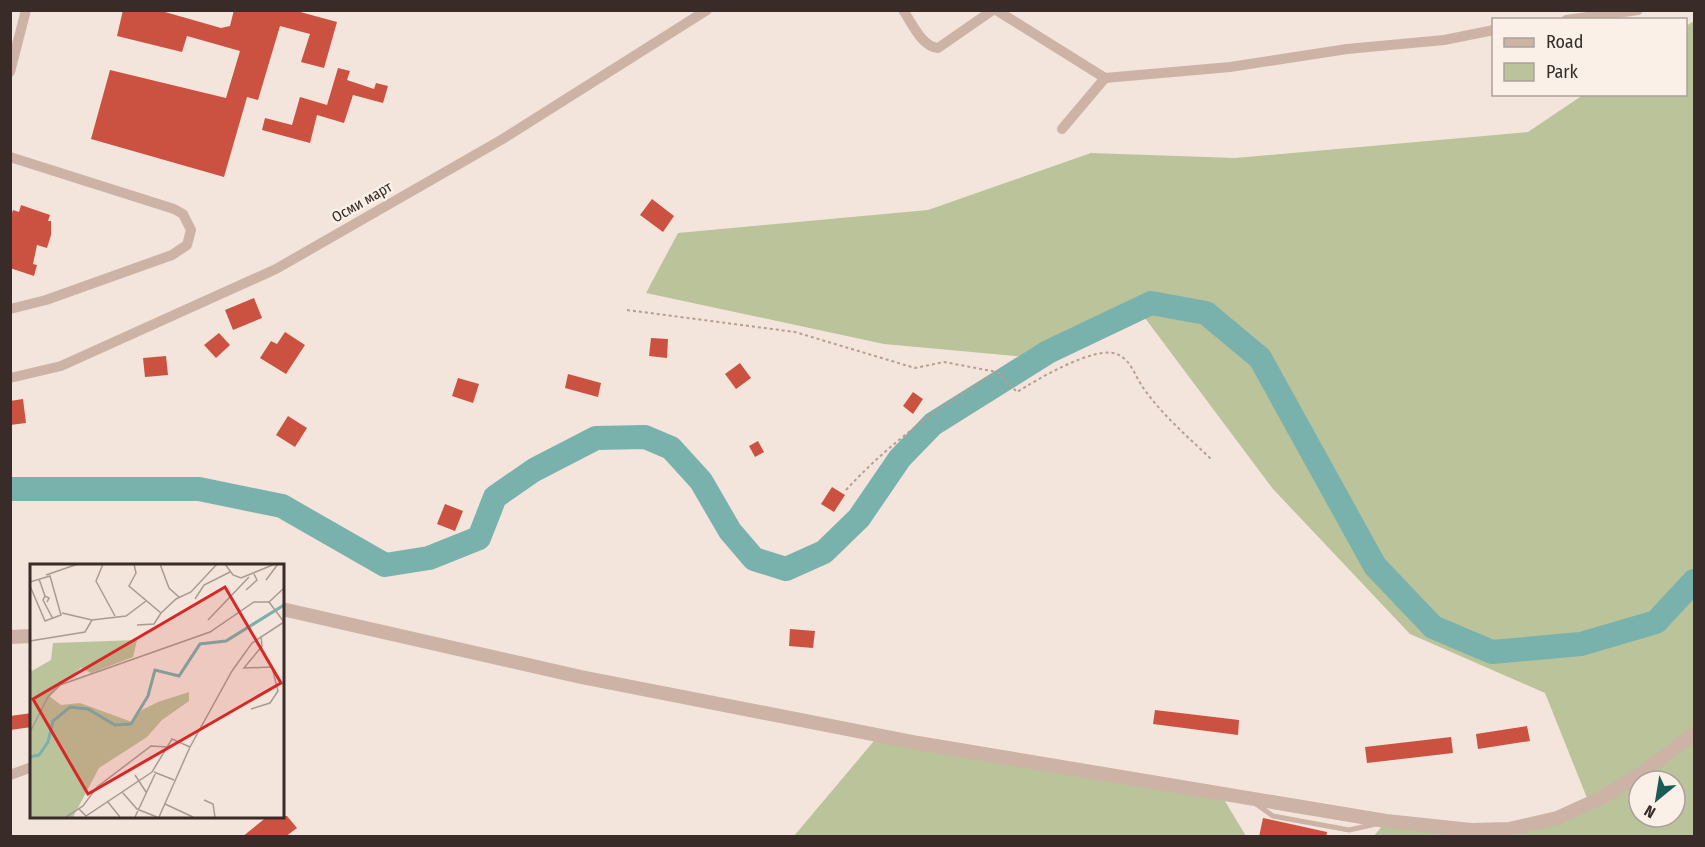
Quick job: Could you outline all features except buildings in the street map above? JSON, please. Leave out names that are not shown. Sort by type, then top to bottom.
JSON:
[{"type":"street","points":[[10,72],[26,10]]},
{"type":"street","name":"Осми март","points":[[10,378],[61,366],[276,269],[501,140],[707,10]]},
{"type":"street","points":[[903,10],[926,43],[938,48],[994,10],[1105,78],[1230,67],[1347,50],[1444,40],[1492,30]]},
{"type":"street","points":[[1580,18],[1638,10]]},
{"type":"street","points":[[1062,129],[1105,78]]},
{"type":"street","points":[[10,157],[174,208],[183,214],[191,230],[187,245],[172,255],[46,300],[10,309]]},
{"type":"street","points":[[284,609],[582,677],[908,741],[1386,821],[1471,830],[1509,829],[1557,818],[1609,793],[1695,734]]},
{"type":"street","points":[[10,637],[30,636]]},
{"type":"street","points":[[10,775],[30,767]]},
{"type":"path","points":[[627,310],[795,332],[915,368],[944,362],[997,372],[1017,392],[1048,371],[1104,352],[1116,353],[1128,361],[1141,385],[1165,415],[1211,459]]},
{"type":"path","points":[[846,490],[872,463],[915,427],[957,396],[997,372]]},
{"type":"green space","points":[[1694,21],[1694,836],[1512,836],[1589,803],[1545,693],[1410,634],[1273,489],[1139,310],[1025,357],[884,344],[646,293],[678,233],[928,210],[1091,153],[1235,158],[1528,132],[1582,96],[1687,96],[1687,25]]},
{"type":"green space","points":[[879,735],[1220,793],[1246,836],[794,836]]},
{"type":"green space","points":[[1386,821],[1483,836],[1374,836]]},
{"type":"waterway","points":[[10,489],[199,489],[282,506],[385,565],[429,558],[479,538],[495,497],[534,470],[596,438],[645,437],[671,448],[701,481],[730,531],[754,559],[786,569],[824,552],[859,518],[900,458],[933,424],[1048,352],[1151,303],[1206,313],[1260,358],[1375,566],[1433,627],[1492,652],[1581,644],[1656,622],[1694,581]]}]
